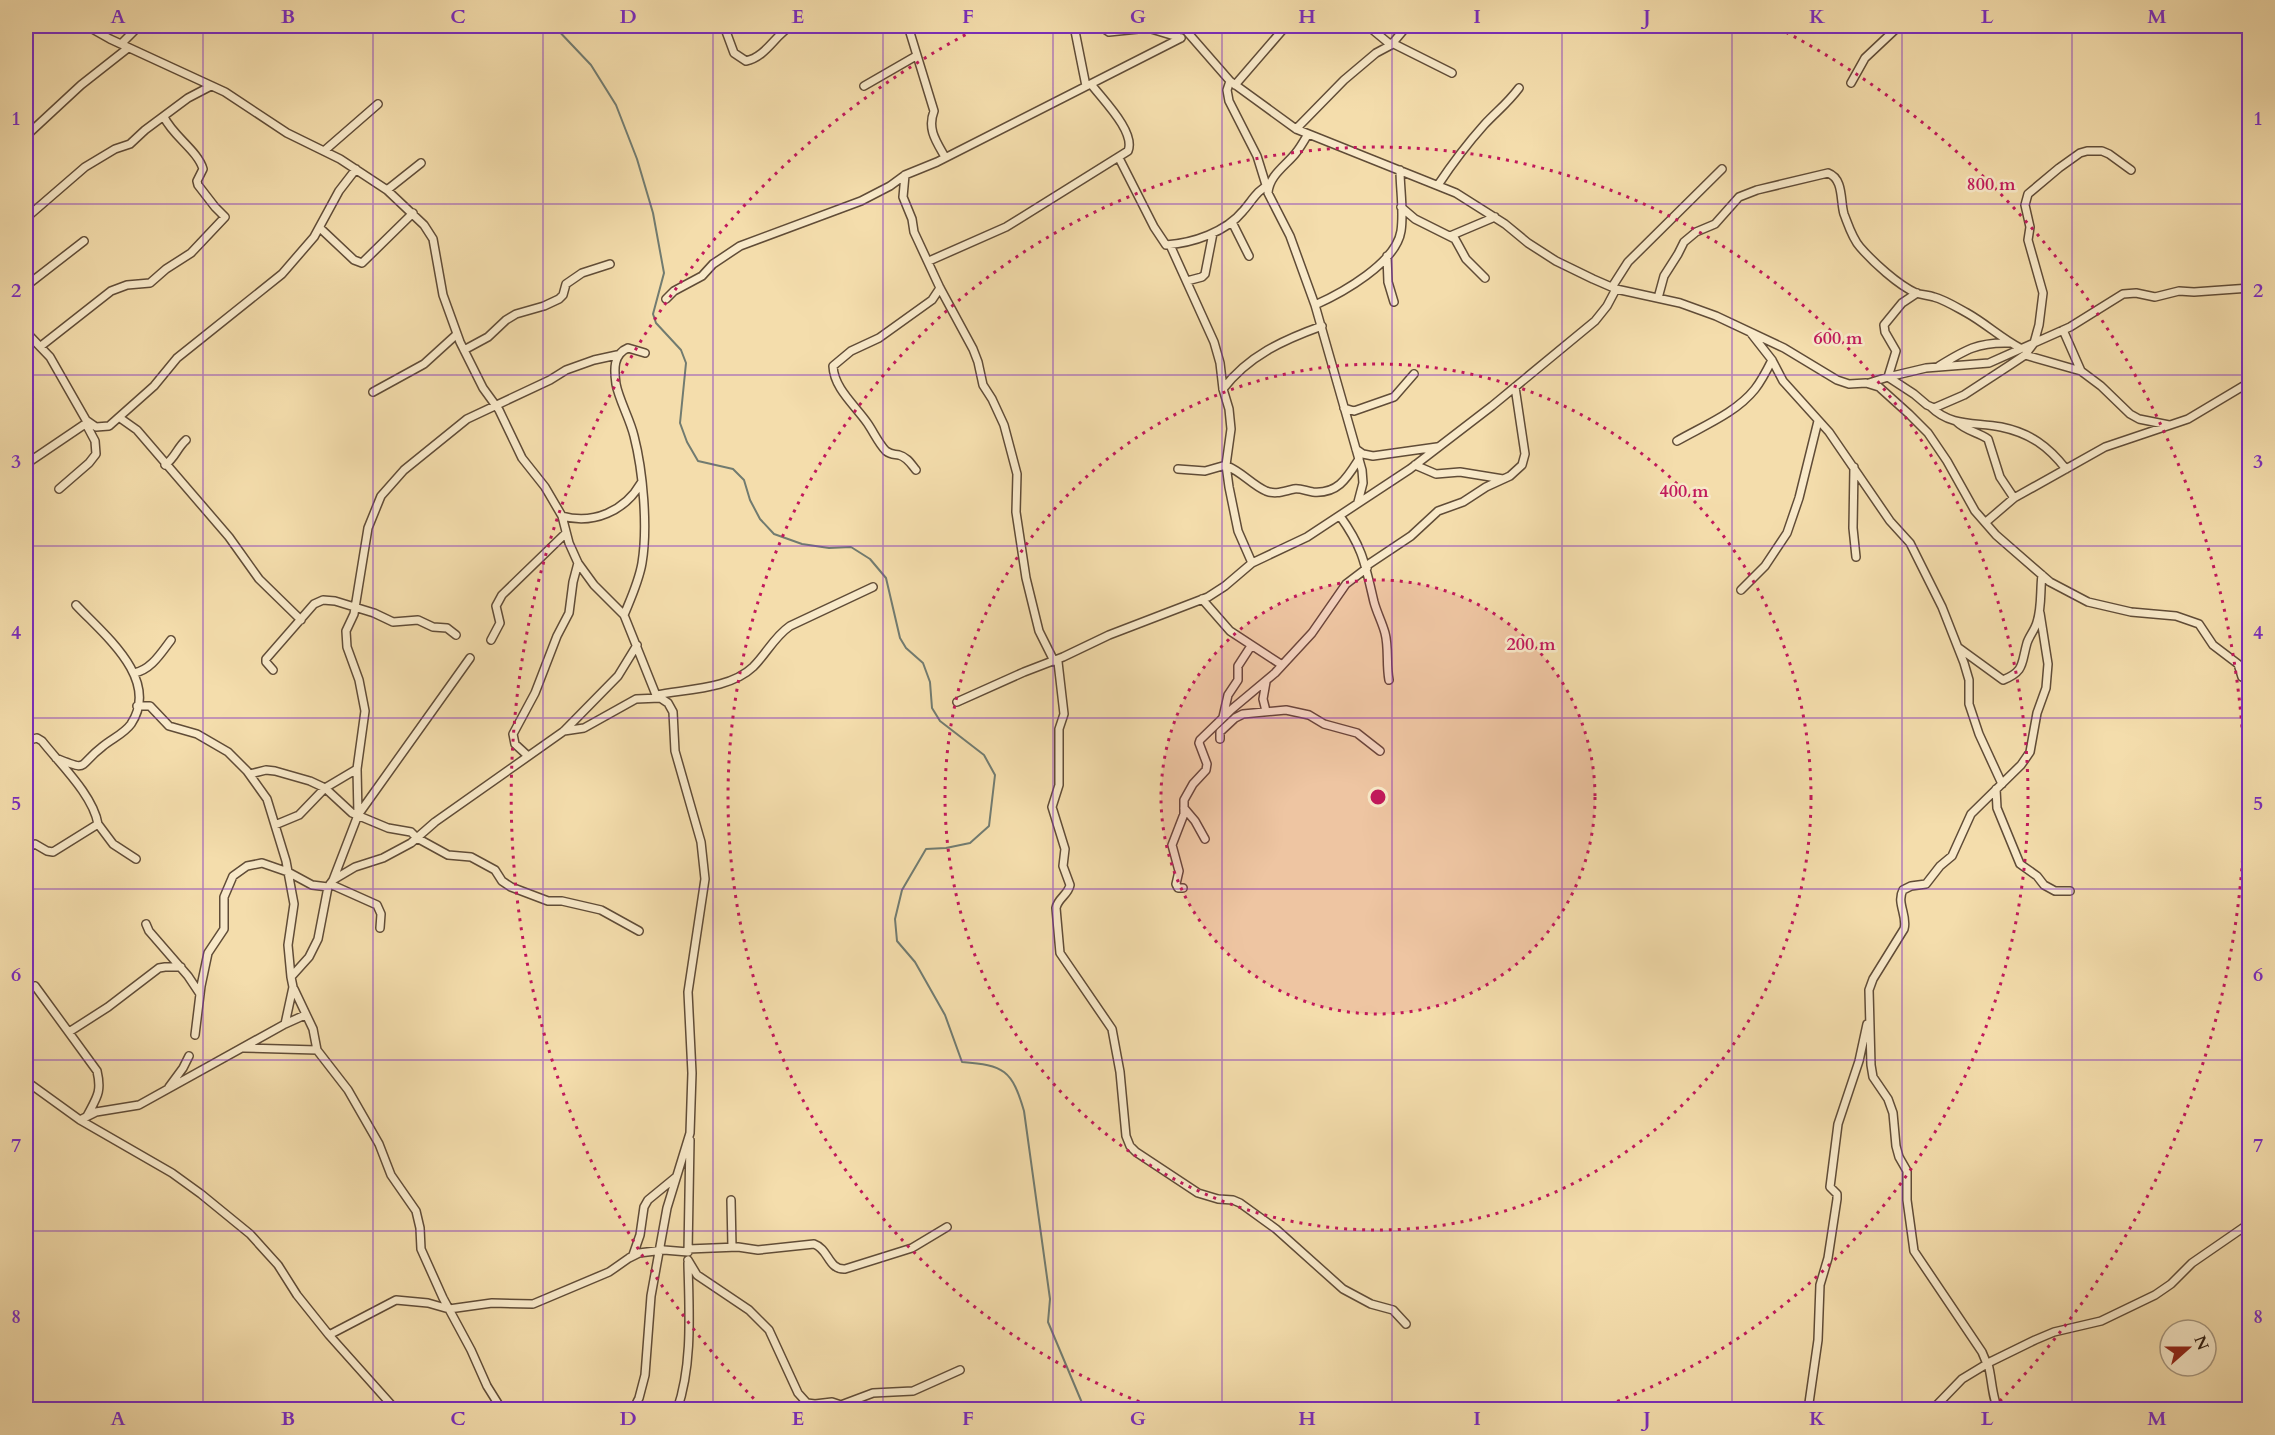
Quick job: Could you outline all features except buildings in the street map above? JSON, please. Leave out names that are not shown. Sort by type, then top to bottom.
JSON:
[{"type":"street","points":[[87,26],[128,48],[232,96],[287,133],[356,169],[387,190],[430,232],[443,295],[457,334],[483,388],[496,406],[522,458],[545,487],[562,516],[578,563],[594,585],[624,615],[658,696],[668,703],[673,712],[675,751],[700,842],[705,871],[688,992],[692,1073],[689,1291],[687,1362],[677,1410]]},
{"type":"street","points":[[121,44],[139,26]]},
{"type":"street","points":[[724,26],[734,53],[746,61],[752,60],[764,51],[791,26]]},
{"type":"street","points":[[908,26],[934,111],[930,121],[934,139],[945,158]]},
{"type":"street","points":[[928,261],[1006,227],[1128,151],[1130,139],[1116,116],[1088,85],[1074,26]]},
{"type":"street","points":[[1100,26],[1109,32],[1148,28],[1180,38],[1193,38]]},
{"type":"street","points":[[1182,26],[1233,83],[1296,129],[1362,157],[1438,184],[1495,217],[1557,261],[1614,288],[1680,303],[1749,330],[1837,380],[1849,384],[1866,383],[1937,368],[1989,363],[2063,330],[2123,294],[2136,293],[2155,297],[2179,291],[2250,288]]},
{"type":"street","points":[[1286,26],[1227,90],[1228,101],[1257,156],[1268,185],[1270,201],[1290,236],[1322,326],[1359,459],[1363,483],[1358,502]]},
{"type":"street","points":[[1368,26],[1391,44],[1452,74]]},
{"type":"street","points":[[1296,129],[1356,69],[1391,44],[1407,26]]},
{"type":"street","points":[[1851,83],[1864,58],[1899,26]]},
{"type":"street","points":[[666,299],[674,291],[702,276],[728,253],[748,243],[861,201],[890,186],[905,175],[945,158],[1180,38]]},
{"type":"street","points":[[26,135],[81,85],[128,48]]},
{"type":"street","points":[[864,86],[916,56]]},
{"type":"street","points":[[26,218],[85,167],[115,149],[130,144],[145,130],[196,93],[211,86]]},
{"type":"street","points":[[1438,184],[1454,161],[1487,123],[1507,105],[1519,88]]},
{"type":"street","points":[[324,151],[378,104]]},
{"type":"street","points":[[41,346],[111,291],[127,285],[150,284],[166,269],[191,253],[225,217],[214,207],[198,185],[197,181],[203,169],[201,162],[173,132],[164,117]]},
{"type":"street","points":[[1119,158],[1158,235],[1166,245],[1170,245],[1213,233],[1232,222],[1295,154],[1308,134]]},
{"type":"street","points":[[1931,407],[1964,395],[2025,356],[2034,343],[2043,293],[2028,240],[2030,227],[2025,205],[2028,194],[2059,168],[2086,151],[2102,151],[2131,170]]},
{"type":"street","points":[[387,190],[421,163]]},
{"type":"street","points":[[87,423],[102,428],[110,426],[154,386],[172,362],[282,274],[320,228],[339,191],[356,169]]},
{"type":"street","points":[[957,702],[1056,661],[1109,635],[1203,599],[1224,586],[1252,563],[1307,537],[1415,465],[1595,321],[1607,306],[1628,262],[1722,169]]},
{"type":"street","points":[[1315,305],[1357,284],[1387,256],[1399,240],[1401,231],[1400,170]]},
{"type":"street","points":[[1658,298],[1664,276],[1684,242],[1688,237],[1720,220],[1739,196],[1747,192],[1828,173],[1835,178],[1844,213],[1857,244],[1903,286],[1968,313],[2020,348]]},
{"type":"street","points":[[905,175],[903,197],[912,219],[914,232],[940,288],[973,349],[983,385],[1004,425],[1017,474],[1016,512],[1028,588],[1039,631],[1056,661],[1064,714],[1059,729],[1059,785],[1052,810],[1065,849],[1063,866],[1070,885],[1056,908],[1059,947],[1065,961],[1113,1029],[1126,1136],[1130,1146],[1161,1170],[1198,1193],[1240,1203],[1276,1229],[1343,1289],[1371,1304],[1393,1310],[1406,1324]]},
{"type":"street","points":[[1401,207],[1415,219],[1450,236],[1460,245],[1471,265],[1485,278]]},
{"type":"street","points":[[320,228],[354,260],[362,263],[413,213]]},
{"type":"street","points":[[1450,236],[1495,217]]},
{"type":"street","points":[[1232,222],[1249,256]]},
{"type":"street","points":[[1187,281],[1205,274],[1213,233]]},
{"type":"street","points":[[26,286],[84,241]]},
{"type":"street","points":[[1170,245],[1218,354],[1222,389],[1229,409],[1231,429],[1226,465],[1235,519],[1252,563]]},
{"type":"street","points":[[1387,256],[1388,282],[1394,302]]},
{"type":"street","points":[[464,350],[488,337],[513,316],[560,299],[566,284],[582,273],[610,264]]},
{"type":"street","points":[[916,470],[907,459],[884,449],[865,420],[847,400],[833,372],[833,366],[851,351],[879,338],[932,300],[940,288]]},
{"type":"street","points":[[1888,377],[1896,351],[1885,333],[1884,326],[1897,308],[1917,293]]},
{"type":"street","points":[[1222,389],[1233,376],[1272,346],[1322,326]]},
{"type":"street","points":[[1749,330],[1772,360],[1783,381],[1818,421],[1854,467],[1890,521],[1910,543],[1937,597],[1958,647],[1969,680],[1969,704],[1999,787],[1997,808],[2020,864],[2037,876],[2044,885],[2055,891],[2070,891]]},
{"type":"street","points":[[2063,330],[2081,371]]},
{"type":"street","points":[[26,332],[41,346],[60,372],[95,441],[96,454],[89,463],[58,489]]},
{"type":"street","points":[[373,392],[424,364],[457,334]]},
{"type":"street","points":[[1937,368],[1979,345],[2011,343]]},
{"type":"street","points":[[358,815],[357,769],[365,711],[346,636],[355,609],[368,528],[384,491],[404,470],[462,422],[566,370],[617,355],[628,348],[645,353]]},
{"type":"street","points":[[617,355],[616,384],[641,463],[644,543],[639,578],[624,615]]},
{"type":"street","points":[[2025,356],[2081,371],[2101,386],[2130,414],[2139,419],[2172,426]]},
{"type":"street","points":[[1677,441],[1729,412],[1747,398],[1761,380],[1772,360]]},
{"type":"street","points":[[1344,408],[1354,411],[1394,397],[1414,374]]},
{"type":"street","points":[[1888,377],[1942,416],[1956,422],[2002,427],[2033,438],[2052,451],[2066,469]]},
{"type":"street","points":[[1986,522],[2014,498],[2066,469],[2116,443],[2188,419],[2250,382]]},
{"type":"street","points":[[1866,383],[1880,387],[1928,433],[1947,461],[1975,511],[1996,535],[2042,575],[2088,602],[2131,612],[2176,616],[2199,624],[2213,645],[2238,664],[2242,677],[2250,680]]},
{"type":"street","points":[[1183,888],[1177,887],[1176,884],[1179,871],[1172,845],[1184,814],[1186,796],[1206,770],[1207,764],[1200,740],[1266,682],[1312,633],[1346,585],[1367,567],[1411,536],[1438,511],[1463,502],[1486,487],[1504,479],[1522,465],[1525,454],[1515,387]]},
{"type":"street","points":[[120,418],[137,430],[234,544],[264,584],[301,620]]},
{"type":"street","points":[[1741,590],[1765,566],[1787,533],[1799,498],[1818,421]]},
{"type":"street","points":[[1956,422],[1963,428],[1988,439],[2000,477],[2014,498]]},
{"type":"street","points":[[26,464],[87,423]]},
{"type":"street","points":[[165,465],[175,457],[179,446],[186,440]]},
{"type":"street","points":[[1356,449],[1363,454],[1374,456],[1440,446]]},
{"type":"street","points":[[1178,468],[1205,471],[1226,465],[1267,491],[1280,493],[1297,489],[1319,492],[1341,485],[1359,459]]},
{"type":"street","points":[[1415,465],[1436,474],[1460,472],[1504,479]]},
{"type":"street","points":[[1854,467],[1853,528],[1856,557]]},
{"type":"street","points":[[562,516],[576,519],[597,518],[622,506],[631,498],[641,483]]},
{"type":"street","points":[[1340,516],[1356,539],[1367,567],[1374,603],[1385,633],[1389,680]]},
{"type":"street","points":[[491,640],[500,622],[496,611],[502,595],[566,533]]},
{"type":"street","points":[[528,756],[515,744],[513,734],[535,693],[557,636],[569,613],[578,563]]},
{"type":"street","points":[[1999,1410],[1994,1401],[1993,1380],[1982,1352],[1914,1251],[1907,1200],[1908,1174],[1896,1146],[1893,1113],[1888,1099],[1874,1077],[1869,1052],[1869,990],[1873,979],[1906,924],[1901,900],[1903,890],[1929,882],[1935,872],[1952,856],[1971,814],[2021,765],[2030,752],[2037,713],[2046,688],[2049,664],[2040,613],[2042,575]]},
{"type":"street","points":[[564,731],[584,728],[636,699],[722,684],[736,679],[753,667],[780,633],[790,626],[873,587]]},
{"type":"street","points":[[1203,599],[1230,631],[1282,665]]},
{"type":"street","points":[[273,670],[266,663],[266,659],[314,604],[323,600],[335,601],[374,613],[393,622],[418,620],[433,627],[447,628],[456,635]]},
{"type":"street","points":[[56,758],[77,767],[81,766],[95,752],[126,729],[134,717],[139,691],[126,659],[76,605]]},
{"type":"street","points":[[1958,647],[2003,680],[2021,669],[2030,636],[2040,613]]},
{"type":"street","points":[[134,674],[139,673],[156,660],[171,640]]},
{"type":"street","points":[[330,884],[355,867],[395,853],[564,731],[618,676],[637,645]]},
{"type":"street","points":[[1223,718],[1228,695],[1238,680],[1238,666],[1251,646]]},
{"type":"street","points":[[291,976],[309,957],[318,939],[330,884],[358,815],[470,658]]},
{"type":"street","points":[[1266,682],[1263,699],[1266,711]]},
{"type":"street","points":[[137,706],[150,706],[169,726],[191,731],[221,746],[250,774],[267,799],[288,872],[294,904],[288,945],[293,987],[313,1029],[317,1050],[348,1090],[379,1144],[391,1174],[416,1211],[421,1249],[487,1386],[502,1410]]},
{"type":"street","points":[[1220,739],[1220,732],[1239,715],[1286,710],[1309,715],[1324,724],[1357,733],[1380,751]]},
{"type":"street","points":[[26,741],[36,738],[42,741],[91,803],[98,824],[112,844],[136,859]]},
{"type":"street","points":[[274,825],[299,815],[326,788],[357,769]]},
{"type":"street","points":[[250,774],[275,771],[310,780],[326,788],[352,813],[381,826],[411,832],[417,838],[448,855],[471,857],[495,870],[502,881],[511,887],[548,901],[562,901],[601,910],[639,931]]},
{"type":"street","points":[[1184,808],[1195,821],[1205,839]]},
{"type":"street","points":[[26,849],[34,844],[53,852],[98,824]]},
{"type":"street","points":[[195,1035],[208,953],[224,929],[224,897],[234,876],[239,871],[254,864],[272,866],[312,885],[330,884],[377,905],[381,914],[380,928]]},
{"type":"street","points":[[146,924],[200,994]]},
{"type":"street","points":[[69,1032],[108,1007],[159,968],[181,968]]},
{"type":"street","points":[[35,986],[97,1071],[100,1092],[87,1116]]},
{"type":"street","points":[[285,1024],[293,987]]},
{"type":"street","points":[[80,1120],[107,1110],[133,1107],[305,1015]]},
{"type":"street","points":[[1808,1410],[1817,1350],[1820,1285],[1828,1258],[1837,1197],[1830,1186],[1838,1125],[1859,1061],[1869,1015]]},
{"type":"street","points":[[242,1048],[317,1050]]},
{"type":"street","points":[[167,1089],[189,1056]]},
{"type":"street","points":[[26,1081],[80,1120],[172,1173],[235,1221],[268,1253],[297,1295],[329,1335],[396,1410]]},
{"type":"street","points":[[633,1410],[645,1375],[651,1296],[658,1250],[667,1208],[690,1133]]},
{"type":"street","points":[[633,1255],[644,1207],[648,1200],[678,1175]]},
{"type":"street","points":[[731,1200],[732,1247]]},
{"type":"street","points":[[1932,1410],[1962,1379],[1988,1364],[2054,1332],[2101,1321],[2155,1295],[2171,1284],[2192,1263],[2250,1222]]},
{"type":"street","points":[[329,1335],[396,1300],[428,1303],[449,1309],[492,1303],[533,1304],[609,1272],[633,1255],[658,1250],[688,1253],[732,1247],[752,1250],[814,1244],[825,1251],[838,1270],[912,1248],[947,1227]]},
{"type":"street","points":[[688,1253],[697,1275],[748,1310],[769,1330],[798,1393],[807,1403],[832,1402],[841,1405],[873,1393],[912,1391],[960,1370]]},
{"type":"waterway","points":[[554,26],[591,65],[616,105],[637,159],[653,213],[664,273],[653,314],[656,323],[681,350],[686,363],[680,423],[687,442],[698,461],[733,469],[744,480],[750,500],[760,519],[774,534],[802,544],[829,548],[851,547],[870,559],[886,578],[900,638],[906,648],[923,663],[930,682],[932,708],[940,721],[984,755],[995,775],[989,826],[970,843],[926,849],[902,890],[895,919],[897,941],[915,962],[945,1015],[962,1062],[988,1065],[1004,1072],[1010,1078],[1020,1097],[1024,1111],[1050,1299],[1048,1322],[1085,1410]]}]
